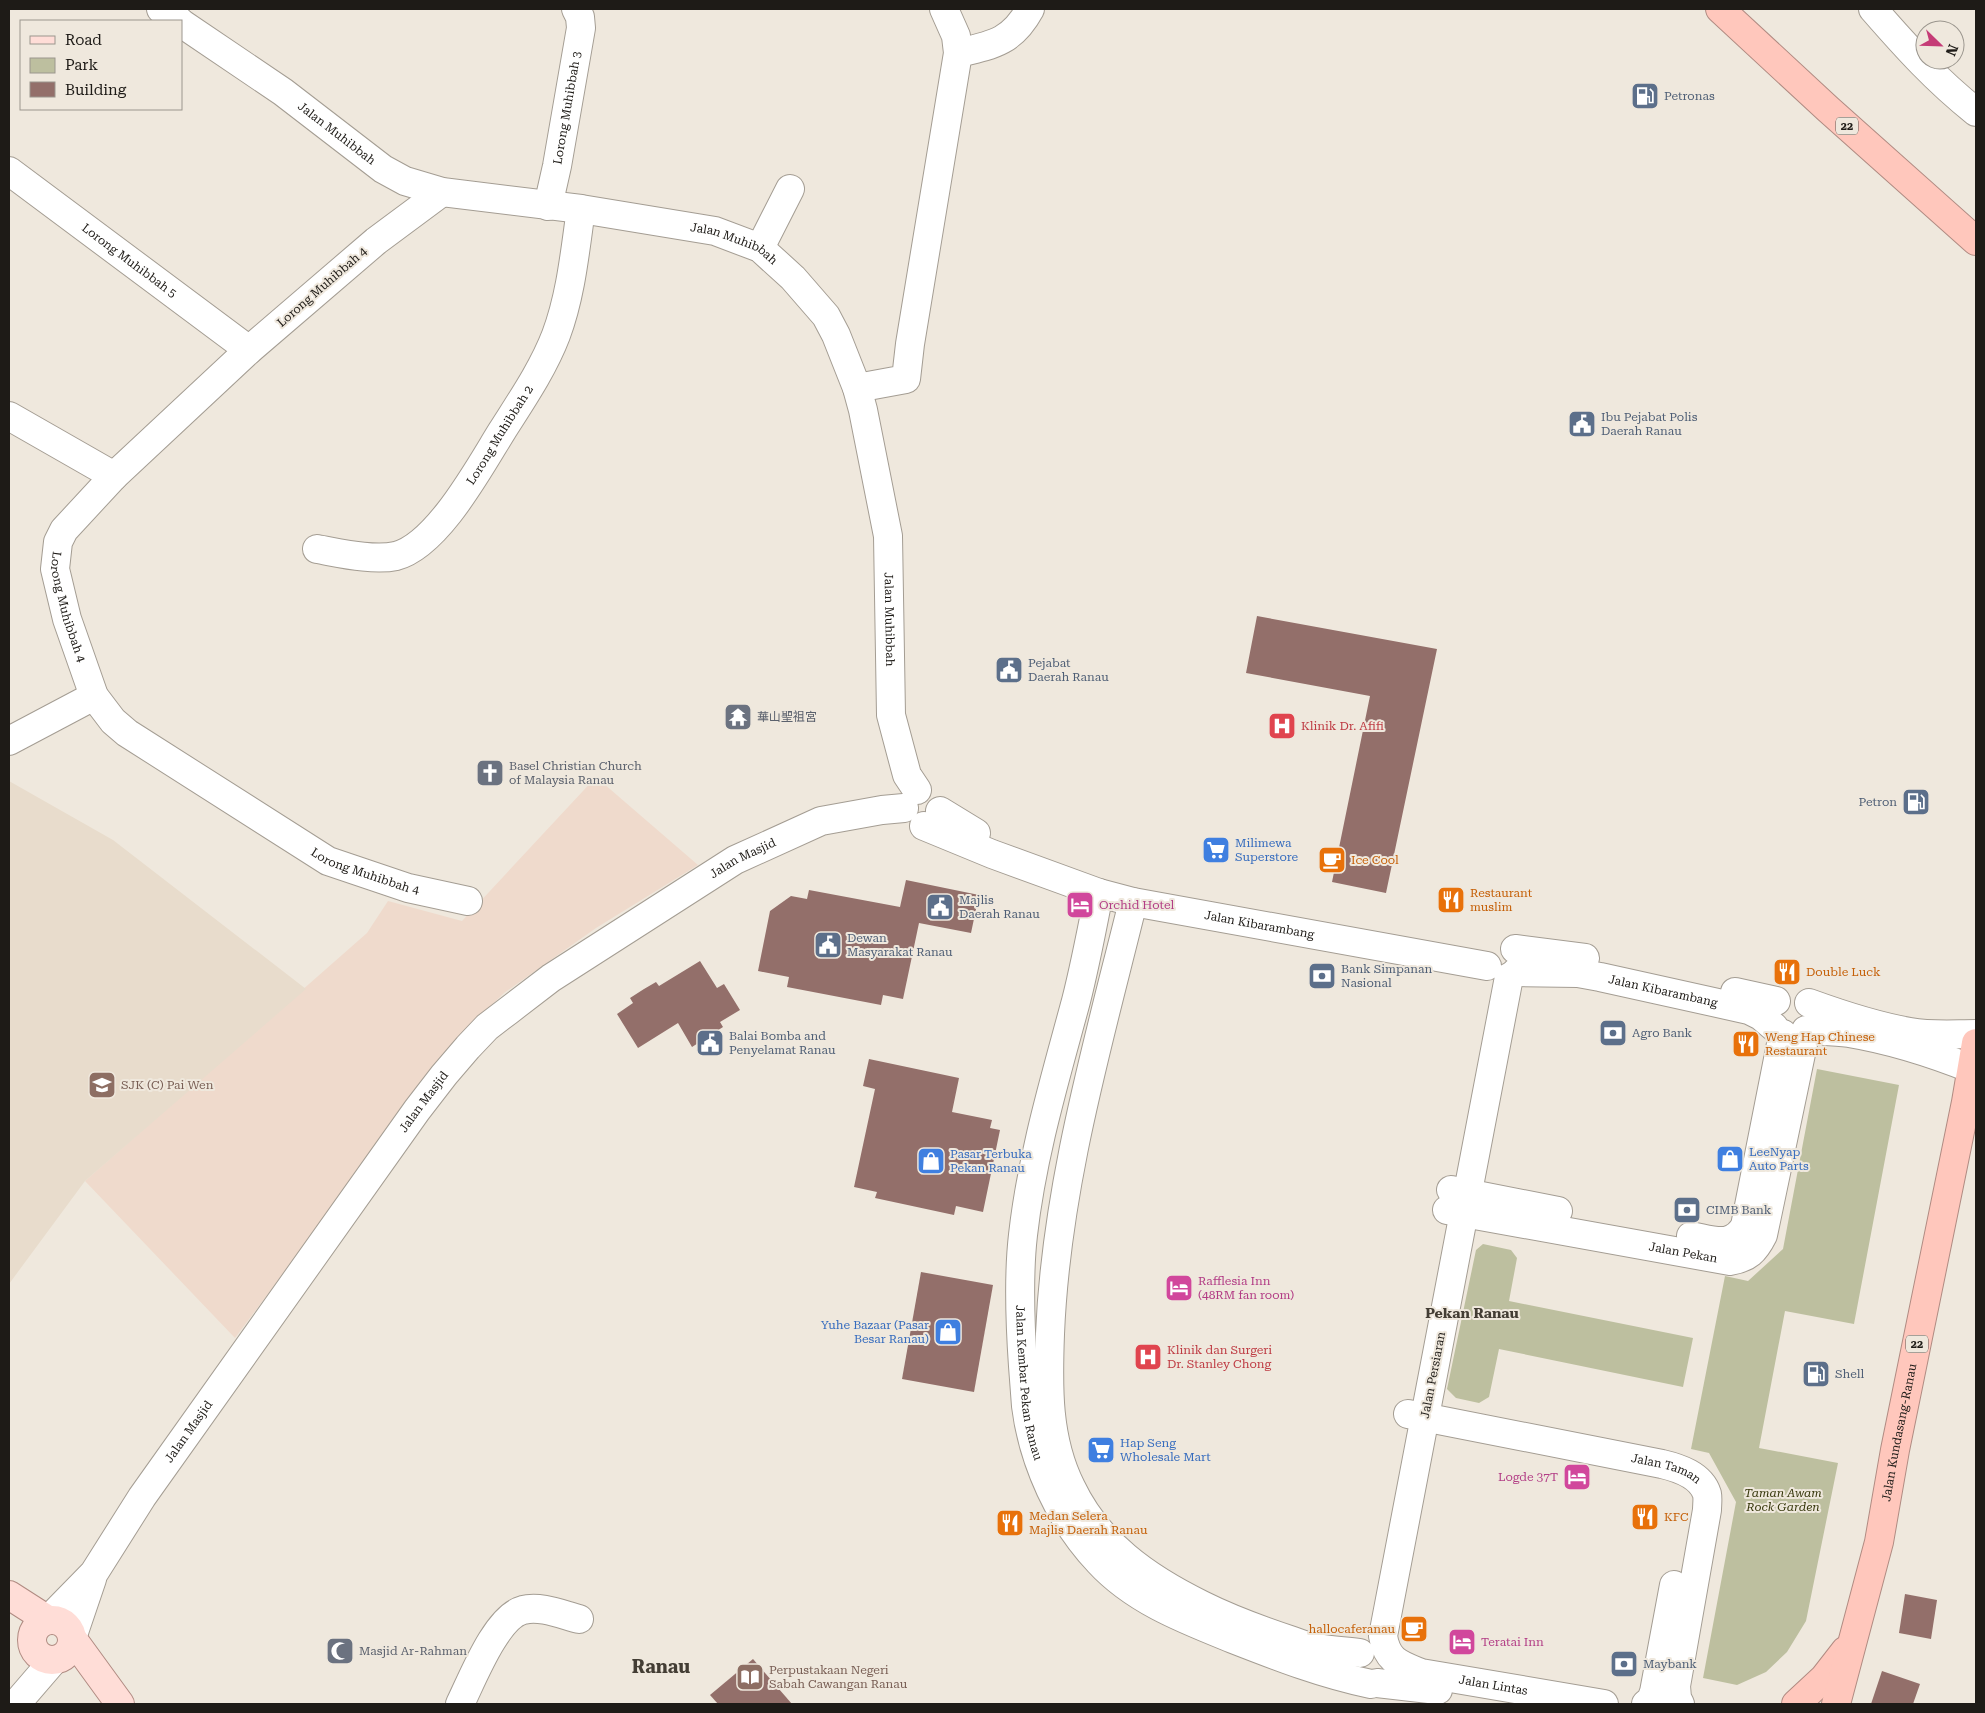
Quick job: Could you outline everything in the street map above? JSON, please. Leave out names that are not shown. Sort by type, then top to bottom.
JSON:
[{"type":"highway","name":"22","points":[[1720,9],[1834,115],[1976,241]]},
{"type":"highway","name":"Jalan Kundasang-Ranau","points":[[1836,1704],[1879,1542],[1895,1450],[1974,1056]]},
{"type":"highway","name":"Jalan Kundasang-Ranau","points":[[1796,1704],[1824,1678],[1851,1644]]},
{"type":"main road","points":[[9,1594],[42,1644]]},
{"type":"main road","points":[[9,1608],[42,1644],[111,1704]]},
{"type":"main road","points":[[42,1644],[61,1622],[71,1632],[72,1638],[120,1704]]},
{"type":"street","name":"Jalan Muhibbah","points":[[161,9],[177,20]]},
{"type":"street","name":"Lorong Muhibbah 3","points":[[548,206],[557,166],[581,28],[580,17],[576,9]]},
{"type":"street","points":[[857,388],[906,379],[958,53],[956,36],[944,9]]},
{"type":"street","points":[[958,53],[1000,42],[1013,33],[1023,22],[1030,9]]},
{"type":"street","points":[[1873,9],[1912,55],[1950,91],[1976,112]]},
{"type":"street","name":"Jalan Muhibbah","points":[[182,23],[283,92],[383,169],[413,184],[442,192],[581,209],[715,232],[760,248],[793,278],[826,316],[836,335],[857,388],[888,536],[891,715],[907,775],[921,809]]},
{"type":"street","name":"Lorong Muhibbah 5","points":[[9,171],[249,350]]},
{"type":"street","points":[[760,248],[790,189]]},
{"type":"street","name":"Lorong Muhibbah 4","points":[[442,192],[376,241],[249,350],[114,476],[64,530],[58,542],[56,569],[67,618],[94,696],[113,721],[139,742],[328,861],[408,888],[468,901]]},
{"type":"street","name":"Lorong Muhibbah 2","points":[[317,549],[379,558],[396,556],[411,549],[426,538],[457,502],[519,405],[548,354],[556,335],[569,287],[581,209]]},
{"type":"street","points":[[9,416],[114,476]]},
{"type":"street","points":[[9,740],[94,696]]},
{"type":"street","name":"Jalan Kibarambang","points":[[921,809],[992,854],[1100,893],[1133,902],[1504,968],[1578,972],[1749,1010],[1760,1016],[1785,1023]]},
{"type":"street","name":"Jalan Masjid","points":[[42,1644],[94,1573],[142,1496],[417,1110],[444,1075],[487,1027],[551,978],[736,860],[822,821],[882,810],[921,809]]},
{"type":"street","name":"Jalan Kembar Pekan Ranau","points":[[1100,893],[1077,998],[1039,1136],[1022,1238],[1021,1331],[1026,1407],[1033,1440],[1058,1505],[1078,1535],[1107,1569],[1147,1599],[1179,1617],[1279,1657],[1330,1674],[1374,1684]]},
{"type":"street","name":"Jalan Kembar Pekan Ranau","points":[[1133,902],[1069,1171],[1052,1298],[1049,1407],[1052,1432],[1059,1458],[1071,1487],[1087,1514],[1106,1540],[1148,1575],[1168,1588],[1225,1616],[1316,1648],[1371,1652]]},
{"type":"street","name":"Jalan Persiaran","points":[[1374,1684],[1360,1679],[1355,1669],[1356,1658],[1371,1652],[1383,1636],[1414,1424],[1504,968]]},
{"type":"street","points":[[1077,998],[1108,1005]]},
{"type":"street","name":"Jalan Pekan","points":[[1457,1201],[1720,1241],[1734,1239],[1741,1234],[1745,1226],[1785,1023],[1812,1017],[1809,1003],[1854,1019],[1910,1032],[1976,1034]]},
{"type":"street","points":[[1785,1023],[1848,1033],[1938,1055],[1974,1056]]},
{"type":"street","name":"Jalan Taman","points":[[1414,1424],[1664,1481],[1680,1489],[1686,1495],[1689,1512],[1654,1692],[1651,1700],[1646,1704]]},
{"type":"street","name":"Jalan Taman","points":[[1414,1424],[1662,1464],[1678,1468],[1690,1474],[1700,1483],[1706,1494],[1707,1510],[1676,1686],[1677,1698],[1680,1704]]},
{"type":"street","name":"Jalan Masjid","points":[[72,1638],[94,1573]]},
{"type":"street","points":[[460,1704],[489,1645],[508,1620],[515,1614],[523,1610],[534,1609],[579,1619]]},
{"type":"street","points":[[15,1704],[42,1644]]},
{"type":"street","points":[[40,1704],[42,1644]]},
{"type":"street","name":"Jalan Lintas","points":[[1371,1652],[1421,1673],[1604,1704]]},
{"type":"street","name":"Jalan Lintas","points":[[1374,1684],[1431,1688],[1520,1704]]},
{"type":"shaded area","points":[[596,777],[698,865],[596,928],[504,993],[459,1037],[235,1338],[85,1181],[367,933],[388,901],[462,921]]},
{"type":"shaded area","name":"SJK (C) Pai Wen","points":[[9,781],[113,840],[306,989],[85,1181],[9,1284]]},
{"type":"green space","name":"Taman Awam Rock Garden","points":[[1817,1069],[1899,1085],[1854,1324],[1785,1311],[1759,1448],[1838,1463],[1806,1621],[1787,1652],[1766,1672],[1737,1685],[1703,1678],[1736,1502],[1709,1453],[1691,1449],[1725,1276],[1748,1281],[1783,1249]]},
{"type":"green space","points":[[1483,1244],[1511,1250],[1517,1258],[1509,1301],[1693,1338],[1683,1387],[1499,1349],[1489,1397],[1479,1403],[1456,1398],[1447,1389],[1476,1250]]},
{"type":"building","points":[[1257,616],[1437,649],[1386,893],[1332,882],[1370,696],[1246,673]]},
{"type":"building","name":"Dewan Masyarakat Ranau","points":[[906,880],[979,895],[971,933],[919,923],[903,999],[883,995],[881,1005],[787,987],[789,977],[758,971],[770,911],[791,896],[807,899],[809,890],[900,907]]},
{"type":"building","points":[[700,961],[717,988],[724,984],[740,1010],[720,1022],[723,1027],[692,1047],[678,1023],[638,1048],[617,1014],[633,1003],[630,998],[644,989],[656,982],[659,986]]},
{"type":"building","points":[[869,1059],[959,1078],[952,1112],[992,1120],[990,1128],[1000,1130],[983,1212],[956,1206],[954,1215],[875,1198],[877,1192],[854,1187],[875,1089],[863,1086]]},
{"type":"building","name":"Yuhe Bazaar (Pasar Besar Ranau)","points":[[921,1272],[993,1285],[974,1392],[902,1379]]},
{"type":"building","points":[[1905,1594],[1937,1600],[1931,1639],[1899,1633]]},
{"type":"building","name":"Perpustakaan Negeri Sabah Cawangan Ranau","points":[[753,1659],[792,1704],[718,1704],[710,1695]]},
{"type":"building","points":[[1882,1671],[1920,1684],[1913,1704],[1871,1704]]},
{"type":"place","name":"Petronas","points":[[1645,96]]},
{"type":"place","name":"Ibu Pejabat Polis Daerah Ranau","points":[[1582,424]]},
{"type":"place","name":"Pejabat Daerah Ranau","points":[[1009,670]]},
{"type":"place","name":"華山聖祖宮","points":[[738,717]]},
{"type":"place","name":"Klinik Dr. Afifi","points":[[1282,726]]},
{"type":"place","name":"Basel Christian Church of Malaysia Ranau","points":[[490,773]]},
{"type":"place","name":"Petron","points":[[1916,802]]},
{"type":"place","name":"Milimewa Superstore","points":[[1216,850]]},
{"type":"place","name":"Ice Cool","points":[[1332,860]]},
{"type":"place","name":"Restaurant muslim","points":[[1451,900]]},
{"type":"place","name":"Orchid Hotel","points":[[1080,905]]},
{"type":"place","name":"Majlis Daerah Ranau","points":[[940,907]]},
{"type":"place","name":"Dewan Masyarakat Ranau","points":[[828,945]]},
{"type":"place","name":"Double Luck","points":[[1787,972]]},
{"type":"place","name":"Bank Simpanan Nasional","points":[[1322,976]]},
{"type":"place","name":"Agro Bank","points":[[1613,1033]]},
{"type":"place","name":"Balai Bomba and Penyelamat Ranau","points":[[710,1043]]},
{"type":"place","name":"Weng Hap Chinese Restaurant","points":[[1746,1044]]},
{"type":"place","name":"SJK (C) Pai Wen","points":[[102,1085]]},
{"type":"place","name":"LeeNyap Auto Parts","points":[[1730,1159]]},
{"type":"place","name":"Pasar Terbuka Pekan Ranau","points":[[931,1161]]},
{"type":"place","name":"CIMB Bank","points":[[1687,1210]]},
{"type":"place","name":"Rafflesia Inn (48RM fan room)","points":[[1179,1288]]},
{"type":"place","name":"Yuhe Bazaar (Pasar Besar Ranau)","points":[[948,1332]]},
{"type":"place","name":"Klinik dan Surgeri Dr. Stanley Chong","points":[[1148,1357]]},
{"type":"place","name":"Shell","points":[[1816,1374]]},
{"type":"place","name":"Hap Seng Wholesale Mart","points":[[1101,1450]]},
{"type":"place","name":"Logde 37T","points":[[1577,1477]]},
{"type":"place","name":"KFC","points":[[1645,1517]]},
{"type":"place","name":"Medan Selera Majlis Daerah Ranau","points":[[1010,1523]]},
{"type":"place","name":"hallocaferanau","points":[[1414,1629]]},
{"type":"place","name":"Teratai Inn","points":[[1462,1642]]},
{"type":"place","name":"Masjid Ar-Rahman","points":[[340,1651]]},
{"type":"place","name":"Maybank","points":[[1624,1664]]},
{"type":"place","name":"Perpustakaan Negeri Sabah Cawangan Ranau","points":[[750,1677]]},
{"type":"district","name":"Pekan Ranau","points":[[1472,1313]]},
{"type":"district","name":"Ranau","points":[[661,1667]]}]
